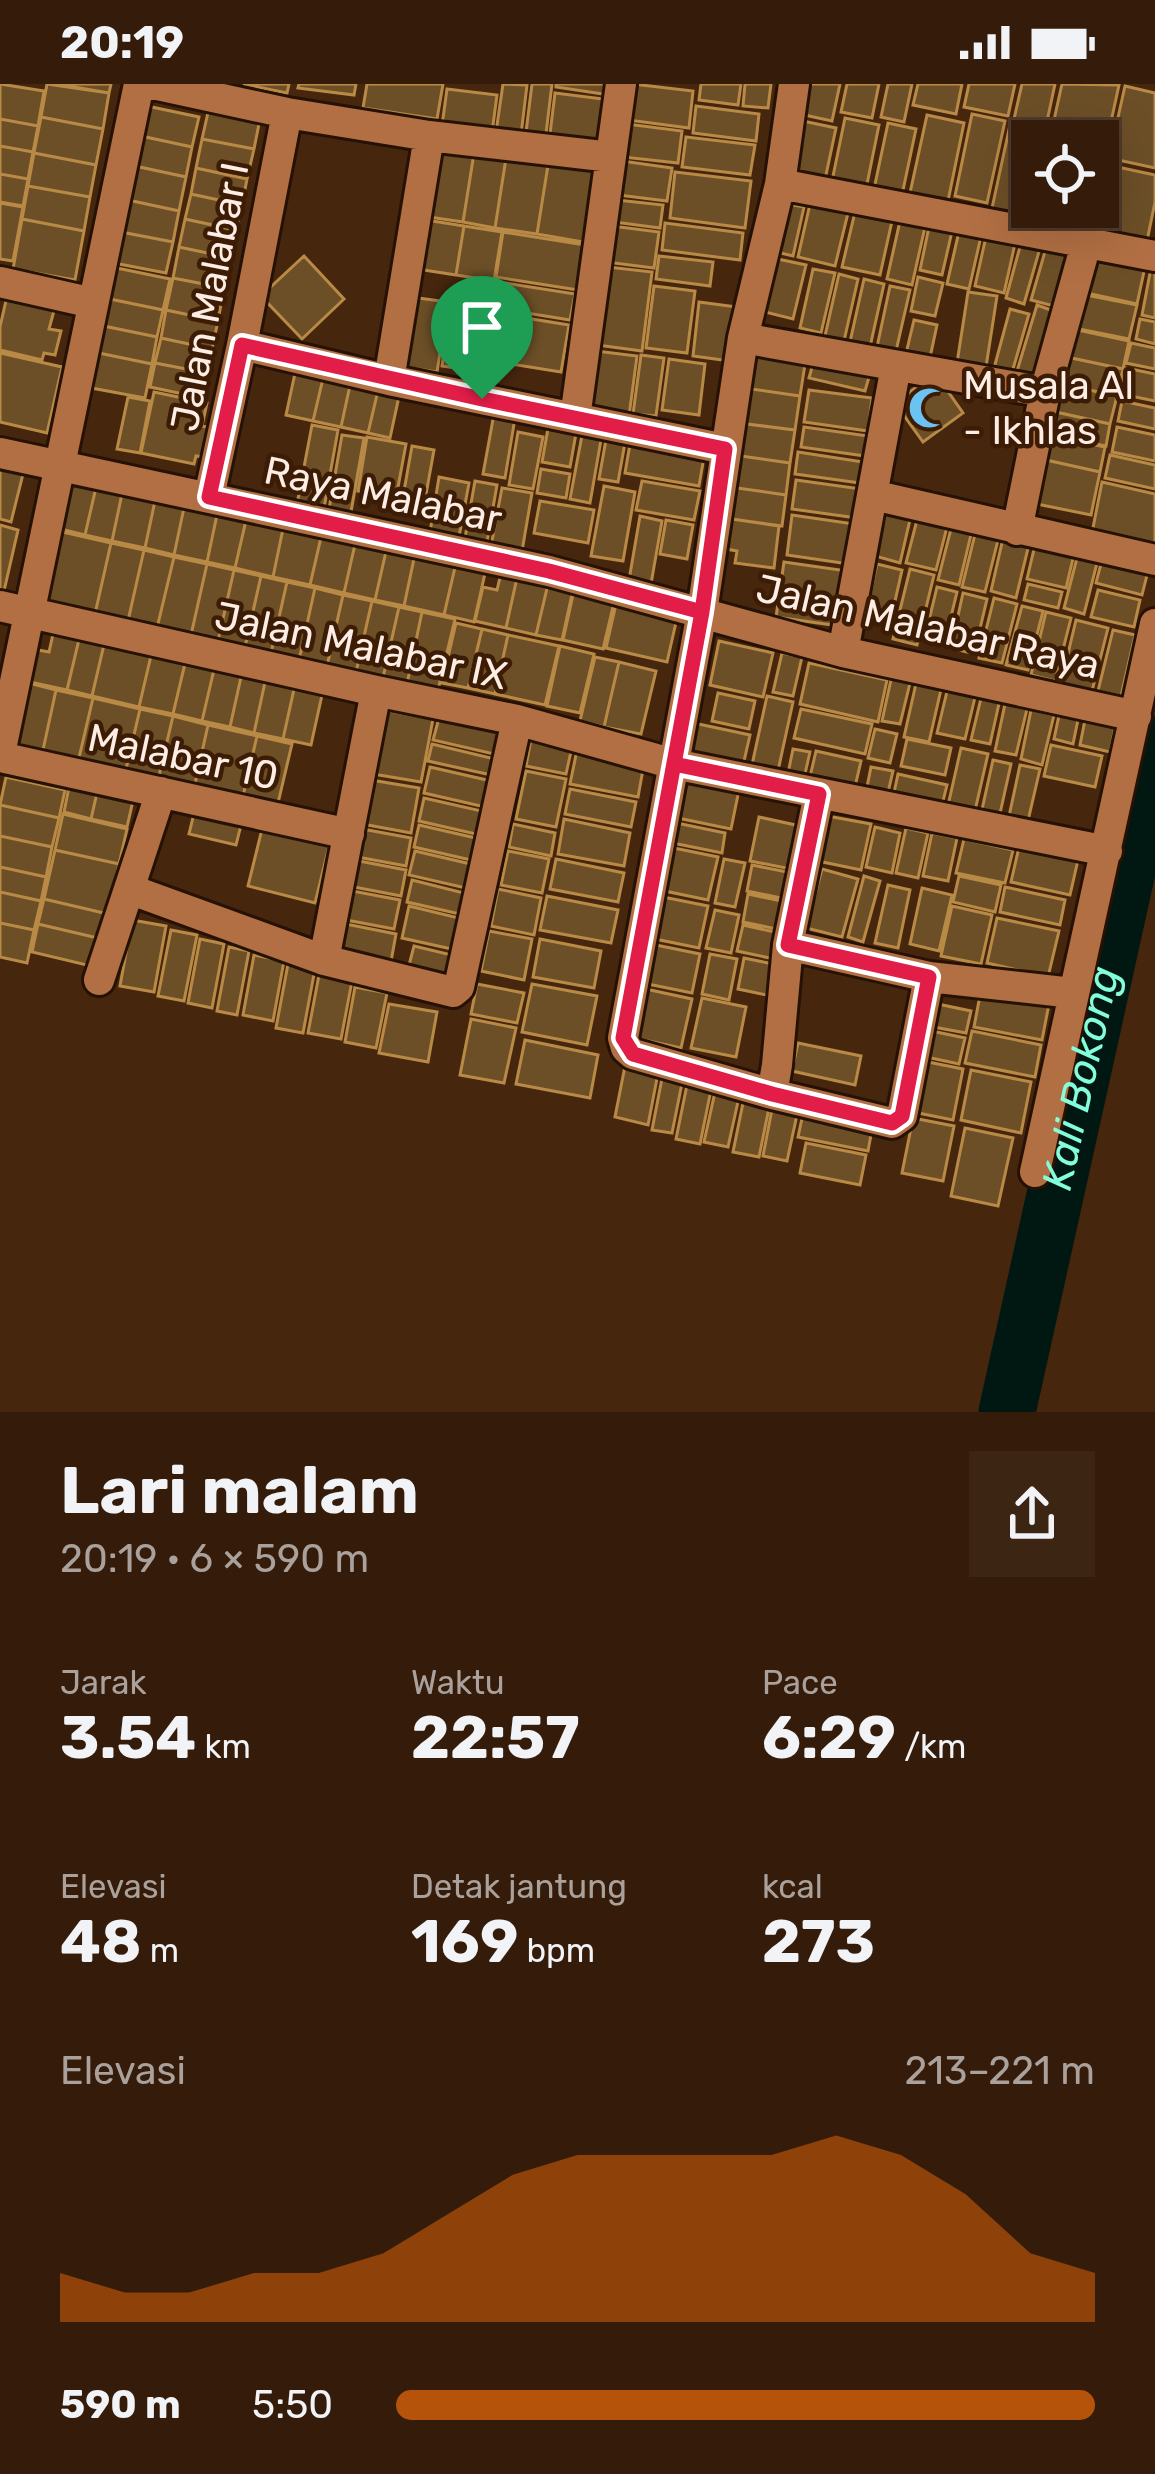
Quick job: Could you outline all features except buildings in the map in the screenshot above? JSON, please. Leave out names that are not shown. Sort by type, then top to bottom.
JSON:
[{"type":"street","points":[[0,755],[15,609],[59,466],[139,84]]},
{"type":"street","points":[[153,84],[287,113],[429,136],[611,157]]},
{"type":"street","points":[[575,418],[621,84]]},
{"type":"street","points":[[794,84],[780,184],[743,338],[702,612],[623,1038],[633,1054],[892,1123],[902,1116],[929,977]]},
{"type":"street","name":"Jalan Malabar I","points":[[209,497],[287,113]]},
{"type":"street","points":[[389,380],[429,136]]},
{"type":"street","points":[[780,184],[1155,256]]},
{"type":"street","points":[[1017,530],[1045,392],[1086,244]]},
{"type":"street","points":[[0,282],[93,303]]},
{"type":"street","points":[[743,338],[1045,392]]},
{"type":"street","points":[[242,345],[725,449]]},
{"type":"street","points":[[843,652],[896,366]]},
{"type":"street","name":"Raya Malabar","points":[[0,453],[549,571],[702,612]]},
{"type":"street","points":[[873,495],[1155,560]]},
{"type":"street","name":"Jalan Malabar IX","points":[[15,609],[517,720],[674,764],[1107,851]]},
{"type":"street","name":"Jalan Malabar Raya","points":[[702,612],[843,652],[1136,716]]},
{"type":"street","points":[[1035,1172],[1155,624]]},
{"type":"street","points":[[324,961],[376,691]]},
{"type":"street","points":[[129,889],[324,961],[457,991],[517,720]]},
{"type":"street","name":"Malabar 10","points":[[0,755],[349,834]]},
{"type":"street","points":[[99,980],[161,792]]},
{"type":"street","points":[[772,1094],[788,945],[819,794]]},
{"type":"street","points":[[788,945],[929,977],[1073,993]]},
{"type":"waterway","name":"Kali Bokong","points":[[1007,1412],[1155,745]]},
{"type":"place","name":"Musala Al - Ikhlas","points":[[929,408]]},
{"type":"route","points":[[482,399],[242,345],[209,497],[549,571],[702,612],[674,764],[819,794],[788,945],[929,977],[898,1121],[772,1094],[633,1054],[626,1048],[623,1038],[702,612],[725,449],[482,399]]}]
